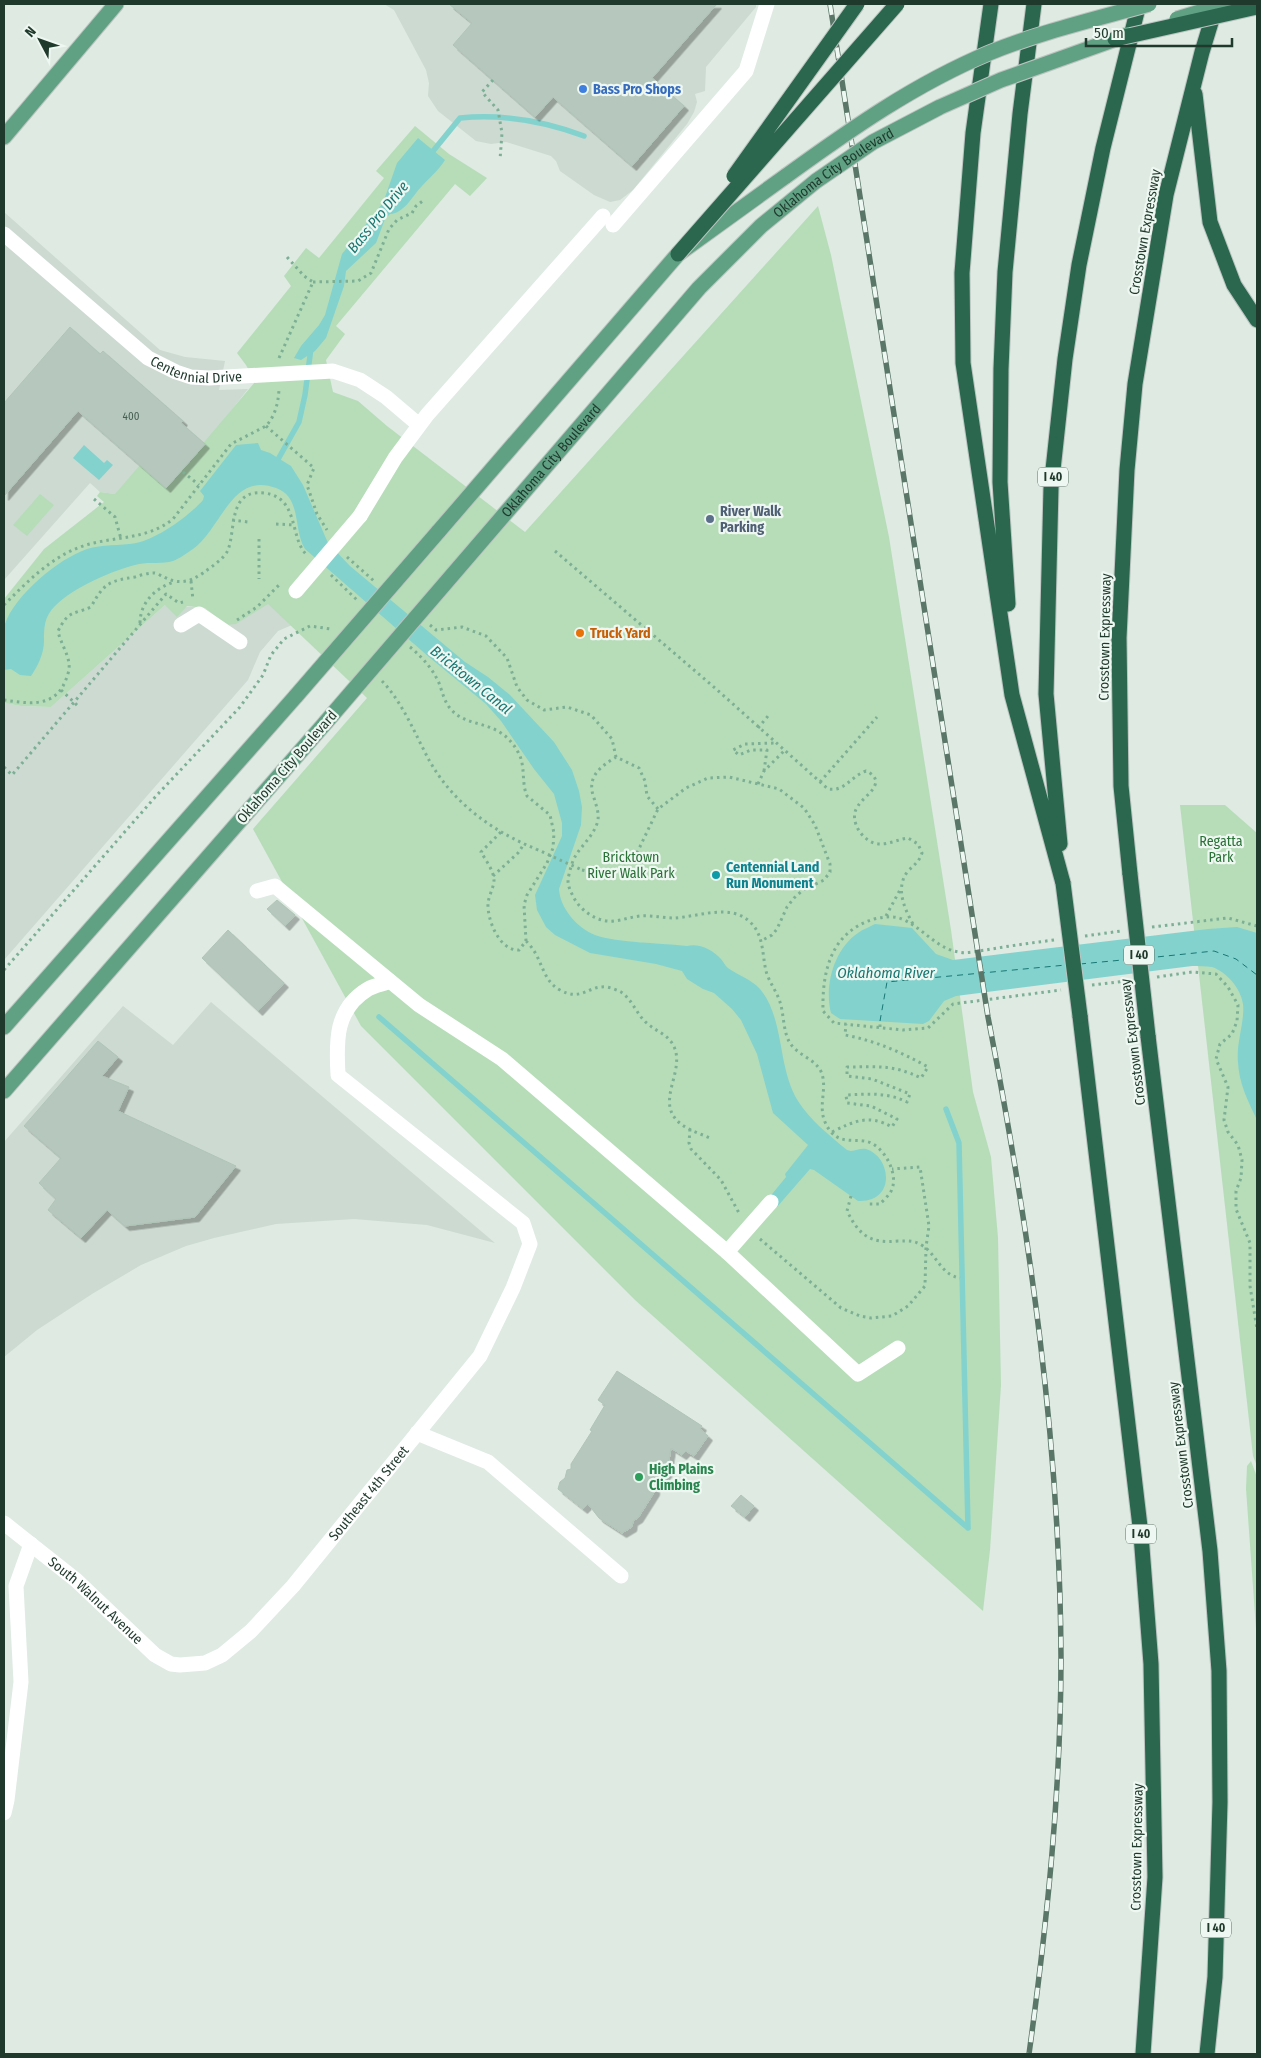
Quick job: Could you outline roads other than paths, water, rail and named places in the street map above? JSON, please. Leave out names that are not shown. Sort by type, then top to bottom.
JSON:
[{"type":"highway","points":[[678,254],[857,4]]},
{"type":"highway","points":[[678,254],[897,4]]},
{"type":"highway","points":[[991,4],[973,134],[962,273],[963,363],[1012,695],[1063,883]]},
{"type":"highway","points":[[1012,695],[1000,482],[1001,369],[1005,272],[1020,114],[1034,4]]},
{"type":"highway","name":"Crosstown Expressway","points":[[1139,4],[1103,148],[1079,265],[1064,359],[1051,488],[1046,694],[1063,883],[1141,1536],[1151,1664],[1155,1877],[1143,2054]]},
{"type":"highway","name":"Crosstown Expressway","points":[[1207,2054],[1215,1977],[1220,1812],[1219,1671],[1210,1551],[1148,1036],[1121,786],[1119,638],[1127,470],[1135,384],[1166,195],[1194,84],[1217,4]]},
{"type":"highway","points":[[1115,39],[1257,7]]},
{"type":"highway","points":[[1194,84],[1210,222],[1234,285],[1257,320]]},
{"type":"main road","points":[[4,136],[116,4]]},
{"type":"main road","name":"Oklahoma City Boulevard","points":[[4,1027],[296,696],[678,254],[863,120],[933,79],[990,52],[1149,4]]},
{"type":"main road","name":"Oklahoma City Boulevard","points":[[4,1091],[326,722],[699,288],[761,226],[816,181],[882,138],[940,107],[992,84],[1115,39],[1226,4]]},
{"type":"street","points":[[296,591],[360,516],[395,458],[419,425],[746,71],[767,4]]},
{"type":"street","name":"Centennial Drive","points":[[4,234],[125,339],[148,358],[163,367],[191,377],[209,378],[282,370],[333,371],[360,380],[386,397],[419,425]]},
{"type":"street","points":[[180,625],[199,614],[240,642]]},
{"type":"street","points":[[257,891],[275,886],[419,1005],[502,1059],[727,1252],[858,1374],[898,1348]]},
{"type":"street","name":"Southeast 4th Street","points":[[193,1665],[205,1663],[222,1655],[251,1631],[292,1586],[480,1356],[512,1288],[530,1244],[523,1223],[338,1075],[336,1040],[346,1010],[368,989],[390,981]]},
{"type":"street","points":[[727,1252],[772,1202]]},
{"type":"street","points":[[417,1433],[488,1462],[621,1576]]},
{"type":"street","name":"South Walnut Avenue","points":[[4,1523],[76,1580],[155,1655],[170,1664],[193,1665]]},
{"type":"street","points":[[4,1812],[21,1682],[16,1586],[31,1544]]},
{"type":"water","points":[[418,138],[445,160],[400,211],[390,214],[385,219],[376,243],[346,271],[344,286],[326,338],[315,351],[301,360],[294,358],[325,315],[342,254],[383,203],[397,163]]},
{"type":"water","name":"Bricktown Canal","points":[[258,443],[261,450],[270,453],[291,466],[303,485],[328,543],[350,566],[465,662],[488,677],[510,695],[554,742],[572,770],[582,807],[581,825],[559,889],[566,910],[582,928],[605,938],[687,946],[696,945],[706,948],[718,956],[728,968],[760,989],[774,1014],[791,1088],[798,1101],[814,1121],[847,1150],[866,1149],[875,1154],[885,1169],[886,1179],[884,1188],[879,1195],[870,1200],[858,1201],[810,1169],[777,1207],[768,1199],[808,1145],[773,1113],[757,1054],[741,1020],[714,993],[703,989],[687,979],[682,971],[656,964],[590,953],[555,935],[546,927],[537,910],[535,895],[562,836],[562,823],[554,794],[501,721],[486,704],[305,549],[301,541],[293,506],[284,492],[261,485],[248,488],[228,505],[203,540],[193,549],[175,560],[143,563],[129,567],[94,580],[72,592],[55,606],[47,618],[42,655],[31,676],[20,675],[11,669],[4,670],[3,640],[5,624],[18,601],[39,579],[63,561],[87,549],[99,546],[136,543],[163,532],[181,520],[203,500],[204,496],[200,491],[236,445]]},
{"type":"water","points":[[84,445],[104,463],[107,460],[113,465],[99,480],[73,458]]},
{"type":"water","name":"Oklahoma River","points":[[875,924],[912,928],[936,954],[953,960],[1208,929],[1237,927],[1257,933],[1257,1120],[1244,1092],[1239,1070],[1238,1047],[1243,1018],[1242,998],[1228,977],[1218,969],[1192,966],[956,996],[944,1001],[929,1021],[923,1024],[840,1019],[831,1013],[829,1002],[830,980],[837,958],[850,940]]},
{"type":"waterway","name":"Bass Pro Drive","points":[[429,156],[460,118],[491,117],[522,120],[554,126],[584,136]]},
{"type":"waterway","name":"Bass Pro Drive","points":[[276,463],[299,422],[305,395],[311,348]]},
{"type":"waterway","points":[[379,1017],[968,1528]]},
{"type":"waterway","points":[[946,1109],[959,1143],[968,1528]]},
{"type":"railway","points":[[830,4],[988,1017],[1017,1176],[1040,1335],[1048,1415],[1059,1576],[1061,1657],[1059,1757],[1052,1856],[1029,2054]]},
{"type":"place","name":"Bass Pro Shops","points":[[583,89]]},
{"type":"place","name":"River Walk Parking","points":[[710,519]]},
{"type":"place","name":"Truck Yard","points":[[580,633]]},
{"type":"place","name":"Centennial Land Run Monument","points":[[716,875]]},
{"type":"place","name":"High Plains Climbing","points":[[639,1477]]},
{"type":"park label","name":"Regatta Park","points":[[1221,850]]},
{"type":"park label","name":"Bricktown River Walk Park","points":[[631,866]]}]
